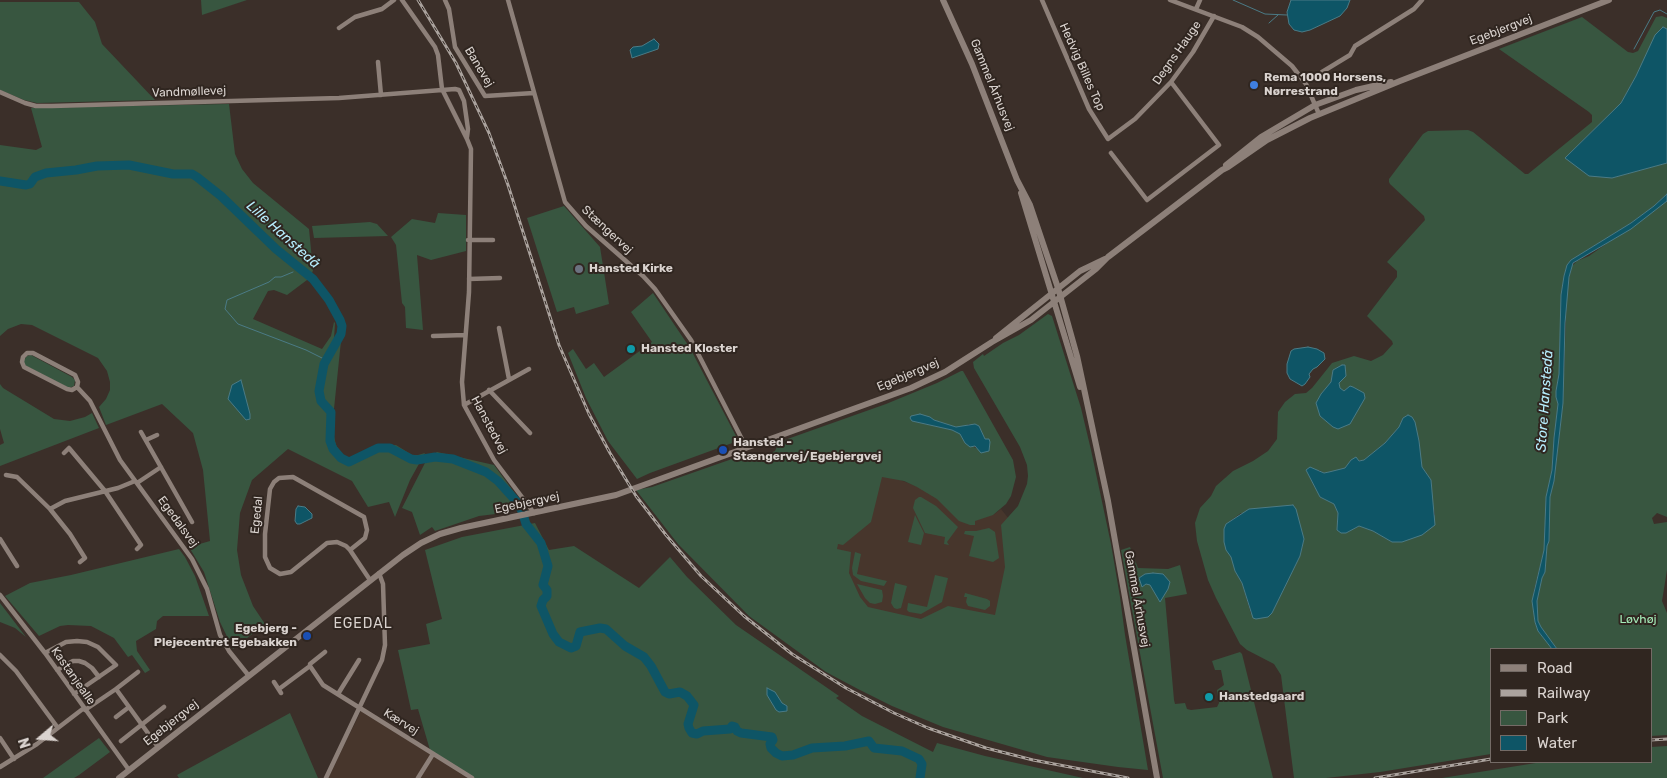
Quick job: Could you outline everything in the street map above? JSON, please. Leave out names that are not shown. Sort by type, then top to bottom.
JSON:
[{"type":"street","points":[[339,28],[355,17],[382,8],[394,0]]},
{"type":"street","name":"Hanstedvej","points":[[402,0],[435,47],[438,55],[442,89],[467,138],[472,158],[468,240],[469,279],[462,382],[464,405],[494,460],[531,513]]},
{"type":"street","name":"Banevej","points":[[445,0],[455,47],[485,96],[534,93]]},
{"type":"street","name":"Stængervej","points":[[508,0],[565,202],[586,226],[655,288],[691,340],[746,447]]},
{"type":"street","name":"Gammel Århusvej","points":[[943,0],[972,64],[1017,180],[1091,424]]},
{"type":"street","name":"Hedvig Billes Top","points":[[1042,0],[1089,109],[1108,139]]},
{"type":"street","points":[[1170,0],[1242,27],[1258,37],[1284,58],[1306,84],[1319,114]]},
{"type":"street","points":[[1196,10],[1200,0]]},
{"type":"street","points":[[1322,72],[1350,55],[1355,46],[1414,9],[1422,0]]},
{"type":"street","name":"Egebjergvej","points":[[1222,170],[1267,140],[1319,114],[1609,0]]},
{"type":"street","name":"Degns Hauge","points":[[1108,139],[1134,119],[1171,82],[1193,52],[1214,16]]},
{"type":"street","points":[[378,62],[381,95]]},
{"type":"street","name":"Egebjergvej","points":[[119,778],[370,580],[421,543],[440,534],[461,528],[616,495],[911,388],[945,372],[1031,320],[1108,257],[1222,170],[1236,155],[1261,137],[1315,105],[1356,90],[1400,81]]},
{"type":"street","points":[[1111,153],[1147,200],[1219,145],[1171,82]]},
{"type":"street","name":"Hanstedvej","points":[[442,89],[455,89],[462,93],[468,130],[467,138]]},
{"type":"street","name":"Vandmøllevej","points":[[0,92],[36,106],[52,106],[339,98],[442,89]]},
{"type":"street","points":[[1267,140],[1278,131],[1313,112],[1315,105]]},
{"type":"street","name":"Gammel Århusvej","points":[[1017,180],[1030,206],[1058,288],[1077,356],[1108,501],[1157,778]]},
{"type":"street","points":[[468,240],[492,240]]},
{"type":"street","name":"Egebjergvej","points":[[992,342],[1001,332],[1080,271],[1108,257]]},
{"type":"street","points":[[469,279],[500,278]]},
{"type":"street","points":[[499,328],[509,379]]},
{"type":"street","points":[[433,336],[464,335]]},
{"type":"street","name":"Egedalsvej","points":[[77,387],[72,390],[67,389],[24,367],[22,362],[23,356],[27,353],[33,353],[75,376],[78,382],[77,387],[90,401],[120,460],[192,559],[207,589],[220,635],[249,676]]},
{"type":"street","points":[[464,405],[529,369]]},
{"type":"street","points":[[489,390],[530,433]]},
{"type":"street","points":[[141,432],[192,522]]},
{"type":"street","points":[[146,440],[157,435]]},
{"type":"street","points":[[64,453],[69,448],[106,491],[141,545],[137,549]]},
{"type":"street","points":[[50,509],[64,501],[136,482],[161,467]]},
{"type":"street","points":[[6,475],[17,477],[50,509],[70,534],[85,558],[80,562]]},
{"type":"street","name":"Egedal","points":[[292,477],[364,517],[367,530],[365,538],[350,550],[340,543],[327,543],[291,572],[280,574],[270,568],[265,557],[265,534],[270,489],[274,482],[279,478],[292,477]]},
{"type":"street","points":[[177,496],[184,492]]},
{"type":"street","points":[[0,539],[17,566]]},
{"type":"street","points":[[350,550],[370,580]]},
{"type":"street","points":[[326,778],[382,660],[385,645],[383,584],[379,573]]},
{"type":"street","name":"Kastanjealle","points":[[0,595],[129,770]]},
{"type":"street","points":[[45,654],[66,642],[87,642],[98,647],[116,665],[74,694]]},
{"type":"street","points":[[274,682],[280,691],[325,652]]},
{"type":"street","points":[[0,656],[16,671],[58,728]]},
{"type":"street","points":[[338,694],[359,660]]},
{"type":"street","points":[[57,670],[73,661],[78,661],[86,663],[99,677]]},
{"type":"street","name":"Kærvej","points":[[310,666],[323,685],[472,778]]},
{"type":"street","points":[[0,767],[138,672]]},
{"type":"street","points":[[116,688],[158,747]]},
{"type":"street","points":[[116,717],[130,707]]},
{"type":"street","points":[[120,741],[164,707]]},
{"type":"street","points":[[0,738],[14,759]]},
{"type":"street","points":[[418,778],[432,754]]},
{"type":"shaded area","points":[[871,469],[993,515],[1001,509],[1016,528],[1008,625],[920,625],[864,614],[751,548]]},
{"type":"shaded area","points":[[363,707],[474,778],[328,778]]},
{"type":"green space","points":[[201,0],[247,0],[202,15]]},
{"type":"green space","points":[[0,2],[79,2],[95,22],[102,44],[155,100],[37,103],[0,90]]},
{"type":"green space","points":[[1662,16],[1667,18],[1667,29],[1663,27],[1621,103],[1565,158],[1612,178],[1667,163],[1667,194],[1631,223],[1571,260],[1567,265],[1564,276],[1561,295],[1559,374],[1556,391],[1558,404],[1552,470],[1546,497],[1544,550],[1534,590],[1533,603],[1538,631],[1551,648],[1490,648],[1490,754],[1380,772],[1326,778],[1294,778],[1281,675],[1274,664],[1247,650],[1240,644],[1216,598],[1208,580],[1197,541],[1195,523],[1200,508],[1211,496],[1216,486],[1233,471],[1268,451],[1277,439],[1278,412],[1285,402],[1295,394],[1306,393],[1332,363],[1354,356],[1371,361],[1383,355],[1393,344],[1367,316],[1397,277],[1397,271],[1387,262],[1425,220],[1424,216],[1389,182],[1389,179],[1423,134],[1428,131],[1468,130],[1525,174],[1528,174],[1592,122],[1592,115],[1589,112],[1499,49],[1582,17],[1628,52],[1638,51],[1656,17]],"holes":[[[1333,370],[1341,390],[1344,391],[1350,386],[1320,416],[1321,394],[1331,382]],[[1412,417],[1419,441],[1420,462],[1431,480],[1435,515],[1392,542],[1373,531],[1359,526],[1346,533],[1337,530],[1338,513],[1334,504],[1320,497],[1306,470],[1319,470],[1324,473],[1345,468],[1351,460],[1364,460],[1385,443],[1399,427],[1403,418]],[[1241,513],[1304,539],[1300,556],[1272,613],[1251,614],[1242,583],[1235,571],[1224,529],[1226,524]]]},
{"type":"green space","points":[[229,104],[235,154],[242,169],[253,183],[309,229],[313,270],[311,277],[287,295],[274,290],[268,291],[253,319],[322,349],[331,336],[335,323],[334,339],[341,341],[332,428],[336,445],[344,457],[350,458],[373,446],[396,445],[412,455],[425,453],[410,480],[395,517],[389,502],[368,507],[352,481],[288,449],[252,480],[240,513],[237,550],[241,575],[253,606],[265,624],[233,649],[220,622],[204,572],[189,547],[210,541],[203,470],[193,433],[162,404],[106,425],[99,407],[106,399],[110,390],[110,382],[107,371],[98,358],[32,325],[21,324],[8,329],[0,336],[0,145],[36,150],[42,147],[31,108]]},
{"type":"green space","name":"Løvhøj","points":[[1667,201],[1667,517],[1657,513],[1652,518],[1654,524],[1667,522],[1667,570],[1662,601],[1667,613],[1667,735],[1652,736],[1652,648],[1556,648],[1538,621],[1537,601],[1545,572],[1549,541],[1550,497],[1554,481],[1563,403],[1567,287],[1572,266],[1577,261],[1589,256]]},
{"type":"green space","points":[[564,206],[600,247],[609,304],[576,314],[574,307],[557,312],[527,218]]},
{"type":"green space","points":[[438,213],[466,215],[466,251],[431,260],[417,255],[423,330],[406,328],[405,307],[402,303],[396,245],[391,237],[412,219],[435,223]]},
{"type":"green space","points":[[370,222],[377,224],[388,236],[314,238],[312,226]]},
{"type":"green space","points":[[653,293],[690,348],[736,436],[735,442],[637,479],[608,441],[586,398],[568,353],[573,349],[586,369],[594,363],[604,377],[652,342],[631,312]]},
{"type":"green space","points":[[1048,314],[1052,316],[1081,408],[1111,544],[1148,770],[1047,757],[943,727],[892,706],[826,672],[749,616],[678,544],[636,490],[652,487],[750,454],[755,458],[766,455],[775,451],[779,442],[886,404],[963,371],[1013,460],[1016,477],[1011,496],[1006,504],[993,515],[975,521],[975,525],[970,525],[959,521],[937,499],[917,487],[904,481],[882,477],[871,522],[843,545],[838,544],[837,549],[851,552],[849,573],[860,597],[868,607],[921,619],[948,606],[995,615],[1005,567],[1001,525],[1018,506],[1027,484],[1028,476],[1027,465],[1020,447],[974,368],[973,362],[983,354],[984,356],[1019,335]],"holes":[[[934,420],[956,427],[963,427],[969,424],[979,426],[985,439],[978,449],[965,443],[961,434],[952,430],[912,421]]]},
{"type":"green space","points":[[31,355],[72,377],[75,380],[74,386],[69,388],[24,365],[23,361],[27,356]]},
{"type":"green space","points":[[0,384],[3,388],[54,419],[70,421],[92,413],[99,428],[0,466],[0,445],[4,443],[0,429]]},
{"type":"green space","points":[[437,452],[494,465],[525,507],[504,513],[479,516],[435,531],[432,527],[420,535],[412,512],[402,508],[426,461]]},
{"type":"green space","points":[[919,497],[936,506],[958,527],[947,542],[949,545],[944,544],[945,537],[925,533],[913,508],[915,500]]},
{"type":"green space","points":[[915,515],[924,533],[921,545],[908,542]]},
{"type":"green space","points":[[535,523],[549,550],[574,546],[639,588],[670,557],[687,577],[736,625],[839,696],[836,698],[862,716],[933,752],[937,743],[1083,778],[474,778],[430,750],[418,709],[411,710],[398,650],[430,644],[426,624],[442,619],[425,550],[462,537]]},
{"type":"green space","points":[[989,528],[995,532],[999,558],[993,562],[969,556],[974,536],[964,534],[965,531]]},
{"type":"green space","points":[[1130,547],[1138,568],[1168,569],[1180,565],[1187,594],[1165,598],[1175,704],[1185,703],[1187,709],[1191,710],[1217,707],[1219,703],[1217,690],[1224,685],[1221,670],[1215,670],[1212,661],[1240,652],[1273,778],[1163,778],[1121,550]]},
{"type":"green space","points":[[179,549],[195,576],[209,616],[163,616],[157,621],[156,629],[136,641],[137,651],[150,670],[145,673],[132,655],[128,657],[114,638],[91,626],[60,626],[39,636],[5,596],[30,583]]},
{"type":"green space","points":[[855,552],[861,554],[857,574],[887,581],[884,586],[861,581],[853,575],[852,568]]},
{"type":"green space","points":[[935,575],[948,578],[942,602],[921,614],[909,612],[907,610],[908,603],[927,607]]},
{"type":"green space","points":[[895,583],[907,586],[901,608],[897,609],[891,603]]},
{"type":"green space","points":[[857,584],[882,590],[882,602],[870,603]]},
{"type":"green space","points":[[965,593],[987,599],[990,601],[990,606],[985,610],[968,606],[966,602],[967,597],[964,597]]},
{"type":"green space","points":[[0,603],[26,637],[15,628],[0,622]]},
{"type":"green space","points":[[290,713],[318,778],[179,778],[177,775]]},
{"type":"green space","points":[[99,738],[110,752],[79,775],[74,778],[43,778]]},
{"type":"green space","points":[[1667,746],[1667,778],[1442,778],[1536,763],[1652,763],[1652,747]]},
{"type":"water","points":[[1291,0],[1350,0],[1347,8],[1340,16],[1302,32],[1294,30],[1289,24],[1287,12]]},
{"type":"water","points":[[1663,27],[1667,29],[1667,163],[1612,178],[1589,176],[1565,158],[1621,103],[1655,35]]},
{"type":"water","points":[[654,39],[659,44],[658,49],[632,58],[630,50],[633,47],[642,46]]},
{"type":"water","points":[[1667,194],[1667,201],[1631,229],[1573,263],[1569,277],[1565,323],[1563,403],[1554,481],[1550,497],[1549,541],[1545,572],[1537,601],[1538,621],[1556,648],[1551,648],[1538,631],[1532,601],[1544,550],[1546,497],[1552,470],[1558,404],[1556,391],[1559,374],[1561,295],[1564,276],[1567,265],[1571,260],[1631,223]]},
{"type":"water","points":[[1308,347],[1324,353],[1325,359],[1313,369],[1309,374],[1310,377],[1302,386],[1290,379],[1287,373],[1287,364],[1291,351]]},
{"type":"water","points":[[1345,365],[1346,376],[1339,383],[1340,388],[1344,391],[1350,386],[1353,387],[1364,393],[1365,398],[1350,424],[1338,429],[1320,416],[1316,403],[1331,382],[1333,370]]},
{"type":"water","points":[[241,380],[250,414],[250,419],[246,420],[228,399],[232,385]]},
{"type":"water","points":[[920,414],[956,427],[975,424],[979,426],[985,439],[989,439],[989,451],[981,453],[975,446],[970,447],[965,443],[960,434],[952,430],[912,421],[910,418]]},
{"type":"water","points":[[1408,415],[1415,422],[1422,467],[1431,480],[1435,525],[1422,535],[1402,542],[1392,542],[1373,531],[1359,526],[1346,533],[1341,533],[1337,530],[1338,513],[1334,504],[1320,497],[1306,470],[1310,467],[1324,473],[1345,468],[1356,457],[1359,461],[1364,460],[1385,443],[1399,427],[1403,418]]},
{"type":"water","points":[[1293,505],[1296,509],[1304,539],[1300,556],[1272,613],[1268,617],[1253,618],[1242,583],[1226,550],[1224,529],[1226,524],[1249,509]]},
{"type":"water","points":[[298,506],[305,507],[312,514],[312,518],[297,524],[295,521]]},
{"type":"water","points":[[1145,574],[1163,574],[1170,582],[1160,602],[1150,585],[1146,584],[1142,587],[1139,578]]},
{"type":"water","points":[[767,688],[775,692],[782,703],[787,706],[787,711],[779,712],[776,710],[767,695]]},
{"type":"waterway","points":[[1233,0],[1265,14],[1287,15]]},
{"type":"waterway","points":[[1634,49],[1654,12],[1660,10],[1667,14]]},
{"type":"waterway","points":[[1269,23],[1278,15]]},
{"type":"waterway","name":"Lille Hanstedå","points":[[0,181],[26,185],[30,184],[35,177],[46,173],[97,166],[129,165],[173,174],[192,174],[197,177],[221,196],[276,249],[313,279],[329,300],[340,320],[342,326],[341,334],[324,364],[319,391],[321,401],[331,412],[330,441],[333,449],[341,458],[349,462],[378,448],[390,448],[411,459],[417,460],[435,457],[453,459],[486,472],[498,481],[517,502],[526,524],[541,543],[548,566],[543,585],[547,590],[547,596],[541,606],[553,634],[559,642],[571,648],[576,646],[580,632],[600,628],[606,629],[625,646],[644,657],[665,692],[669,694],[680,692],[687,696],[694,705],[688,724],[692,733],[697,734],[703,731],[730,729],[732,726],[741,733],[772,737],[771,748],[782,756],[793,755],[812,748],[845,746],[869,741],[874,748],[902,751],[919,759],[922,764],[920,778]]},
{"type":"waterway","points":[[293,272],[281,277],[275,277],[269,282],[227,300],[225,309],[238,324],[306,350],[326,360]]},
{"type":"railway","points":[[418,0],[456,63],[489,133],[508,185],[559,345],[589,414],[636,496],[701,576],[744,616],[792,654],[846,688],[894,713],[928,728],[986,748],[1033,760],[1128,778]]},
{"type":"railway","points":[[1652,740],[1667,739]]},
{"type":"railway","points":[[1375,778],[1490,759]]},
{"type":"place","name":"Rema 1000 Horsens, Nørrestrand","points":[[1254,85]]},
{"type":"place","name":"Hansted Kirke","points":[[579,269]]},
{"type":"place","name":"Hansted Kloster","points":[[631,349]]},
{"type":"place","name":"Hansted - Stængervej/Egebjergvej","points":[[723,450]]},
{"type":"place","name":"Egebjerg - Plejecentret Egebakken","points":[[307,636]]},
{"type":"place","name":"Hanstedgaard","points":[[1209,697]]},
{"type":"district","name":"EGEDAL","points":[[363,624]]},
{"type":"water label","name":"Store Hanstedå","points":[[1545,401]]}]
